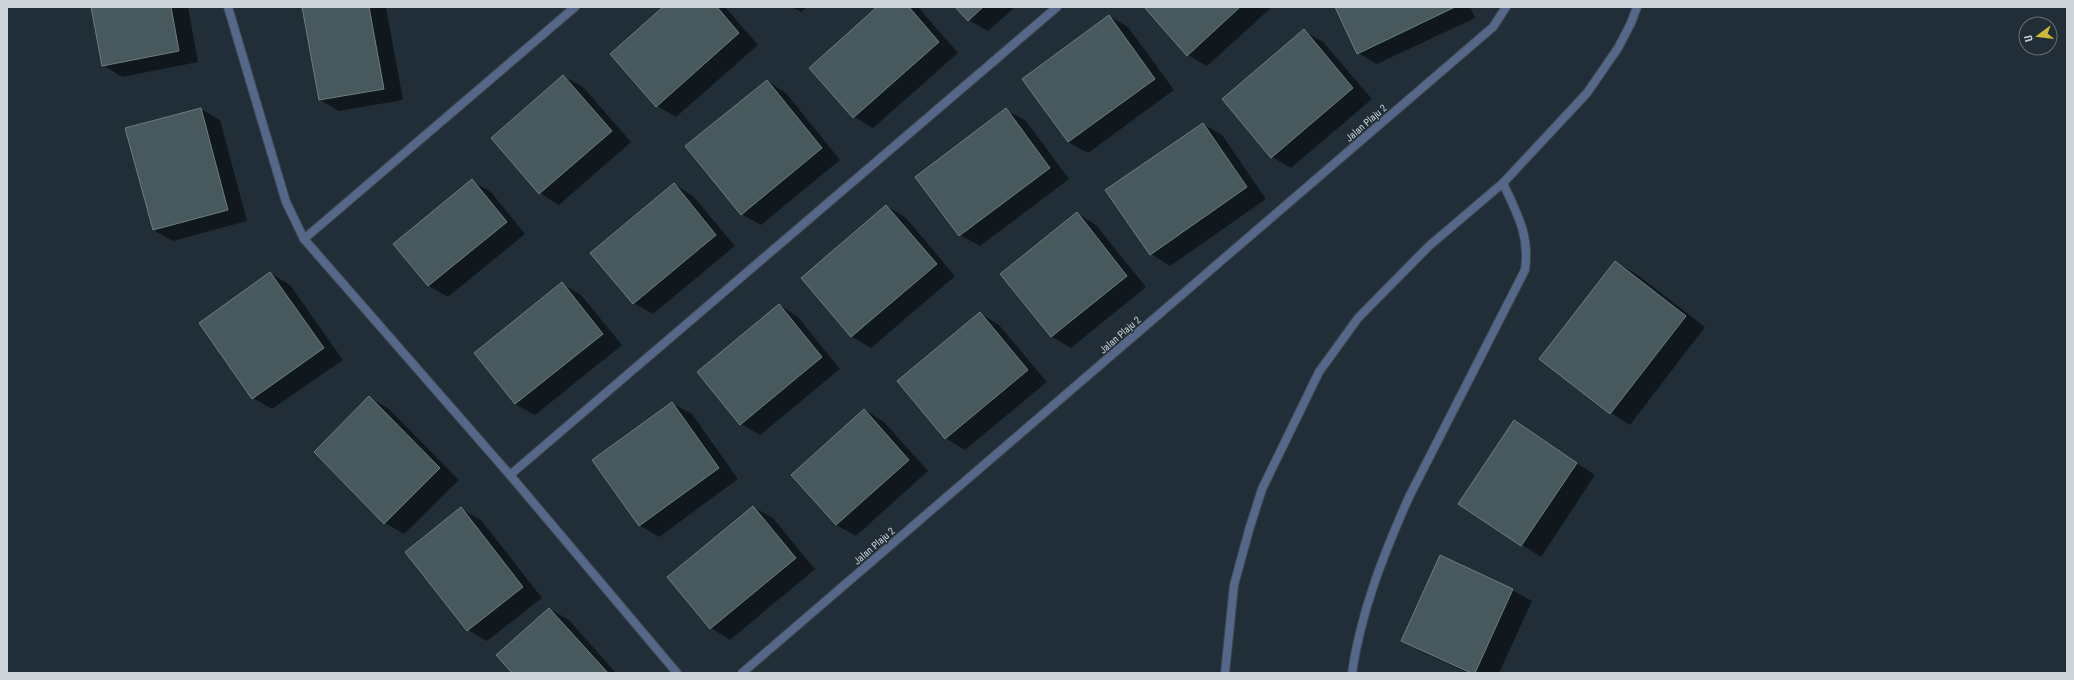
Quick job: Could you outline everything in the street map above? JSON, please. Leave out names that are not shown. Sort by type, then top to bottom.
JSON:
[{"type":"street","points":[[228,7],[286,202],[304,239],[510,475],[677,673]]},
{"type":"street","points":[[304,239],[575,7]]},
{"type":"street","points":[[510,475],[1057,7]]},
{"type":"street","name":"Jalan Plaju 2","points":[[742,673],[1493,27],[1506,7]]},
{"type":"street","points":[[1225,673],[1234,585],[1249,530],[1262,489],[1319,372],[1358,318],[1369,306],[1429,246],[1503,184],[1587,93],[1618,48],[1631,23],[1637,7]]},
{"type":"street","points":[[1352,673],[1363,621],[1377,575],[1392,535],[1409,497],[1525,270],[1527,247],[1525,234],[1503,184]]},
{"type":"building","points":[[91,7],[171,7],[179,51],[102,66]]},
{"type":"building","points":[[302,7],[369,7],[384,89],[319,100]]},
{"type":"building","points":[[663,7],[717,7],[739,33],[656,107],[610,54]]},
{"type":"building","points":[[877,7],[909,7],[939,42],[853,118],[809,68]]},
{"type":"building","points":[[955,7],[983,7],[968,21]]},
{"type":"building","points":[[1144,7],[1240,7],[1187,56]]},
{"type":"building","points":[[1335,7],[1455,7],[1357,54]]},
{"type":"building","points":[[1109,15],[1155,79],[1068,142],[1022,79]]},
{"type":"building","points":[[1304,29],[1353,88],[1271,158],[1222,99]]},
{"type":"building","points":[[563,75],[612,131],[539,194],[491,138]]},
{"type":"building","points":[[767,80],[822,148],[741,215],[685,146]]},
{"type":"building","points":[[201,108],[228,210],[153,230],[125,128]]},
{"type":"building","points":[[1006,108],[1050,168],[959,236],[915,177]]},
{"type":"building","points":[[1203,123],[1247,187],[1150,255],[1105,190]]},
{"type":"building","points":[[472,179],[507,222],[428,286],[393,244]]},
{"type":"building","points":[[674,183],[716,235],[633,304],[590,253]]},
{"type":"building","points":[[886,205],[937,264],[851,337],[801,278]]},
{"type":"building","points":[[1077,212],[1127,276],[1051,337],[1000,274]]},
{"type":"building","points":[[1615,261],[1686,316],[1610,414],[1539,359]]},
{"type":"building","points":[[270,272],[324,348],[252,399],[199,323]]},
{"type":"building","points":[[562,282],[603,334],[515,404],[474,353]]},
{"type":"building","points":[[779,304],[822,357],[740,425],[697,372]]},
{"type":"building","points":[[980,312],[1028,370],[945,439],[897,381]]},
{"type":"building","points":[[369,396],[440,468],[384,524],[314,452]]},
{"type":"building","points":[[672,402],[719,468],[639,526],[592,460]]},
{"type":"building","points":[[864,409],[909,460],[836,525],[791,475]]},
{"type":"building","points":[[1514,420],[1577,463],[1521,546],[1458,504]]},
{"type":"building","points":[[753,506],[796,558],[710,629],[667,577]]},
{"type":"building","points":[[461,507],[523,587],[467,631],[405,552]]},
{"type":"building","points":[[1440,555],[1513,589],[1475,673],[1471,673],[1401,641]]},
{"type":"building","points":[[549,608],[608,673],[512,673],[496,655]]}]
